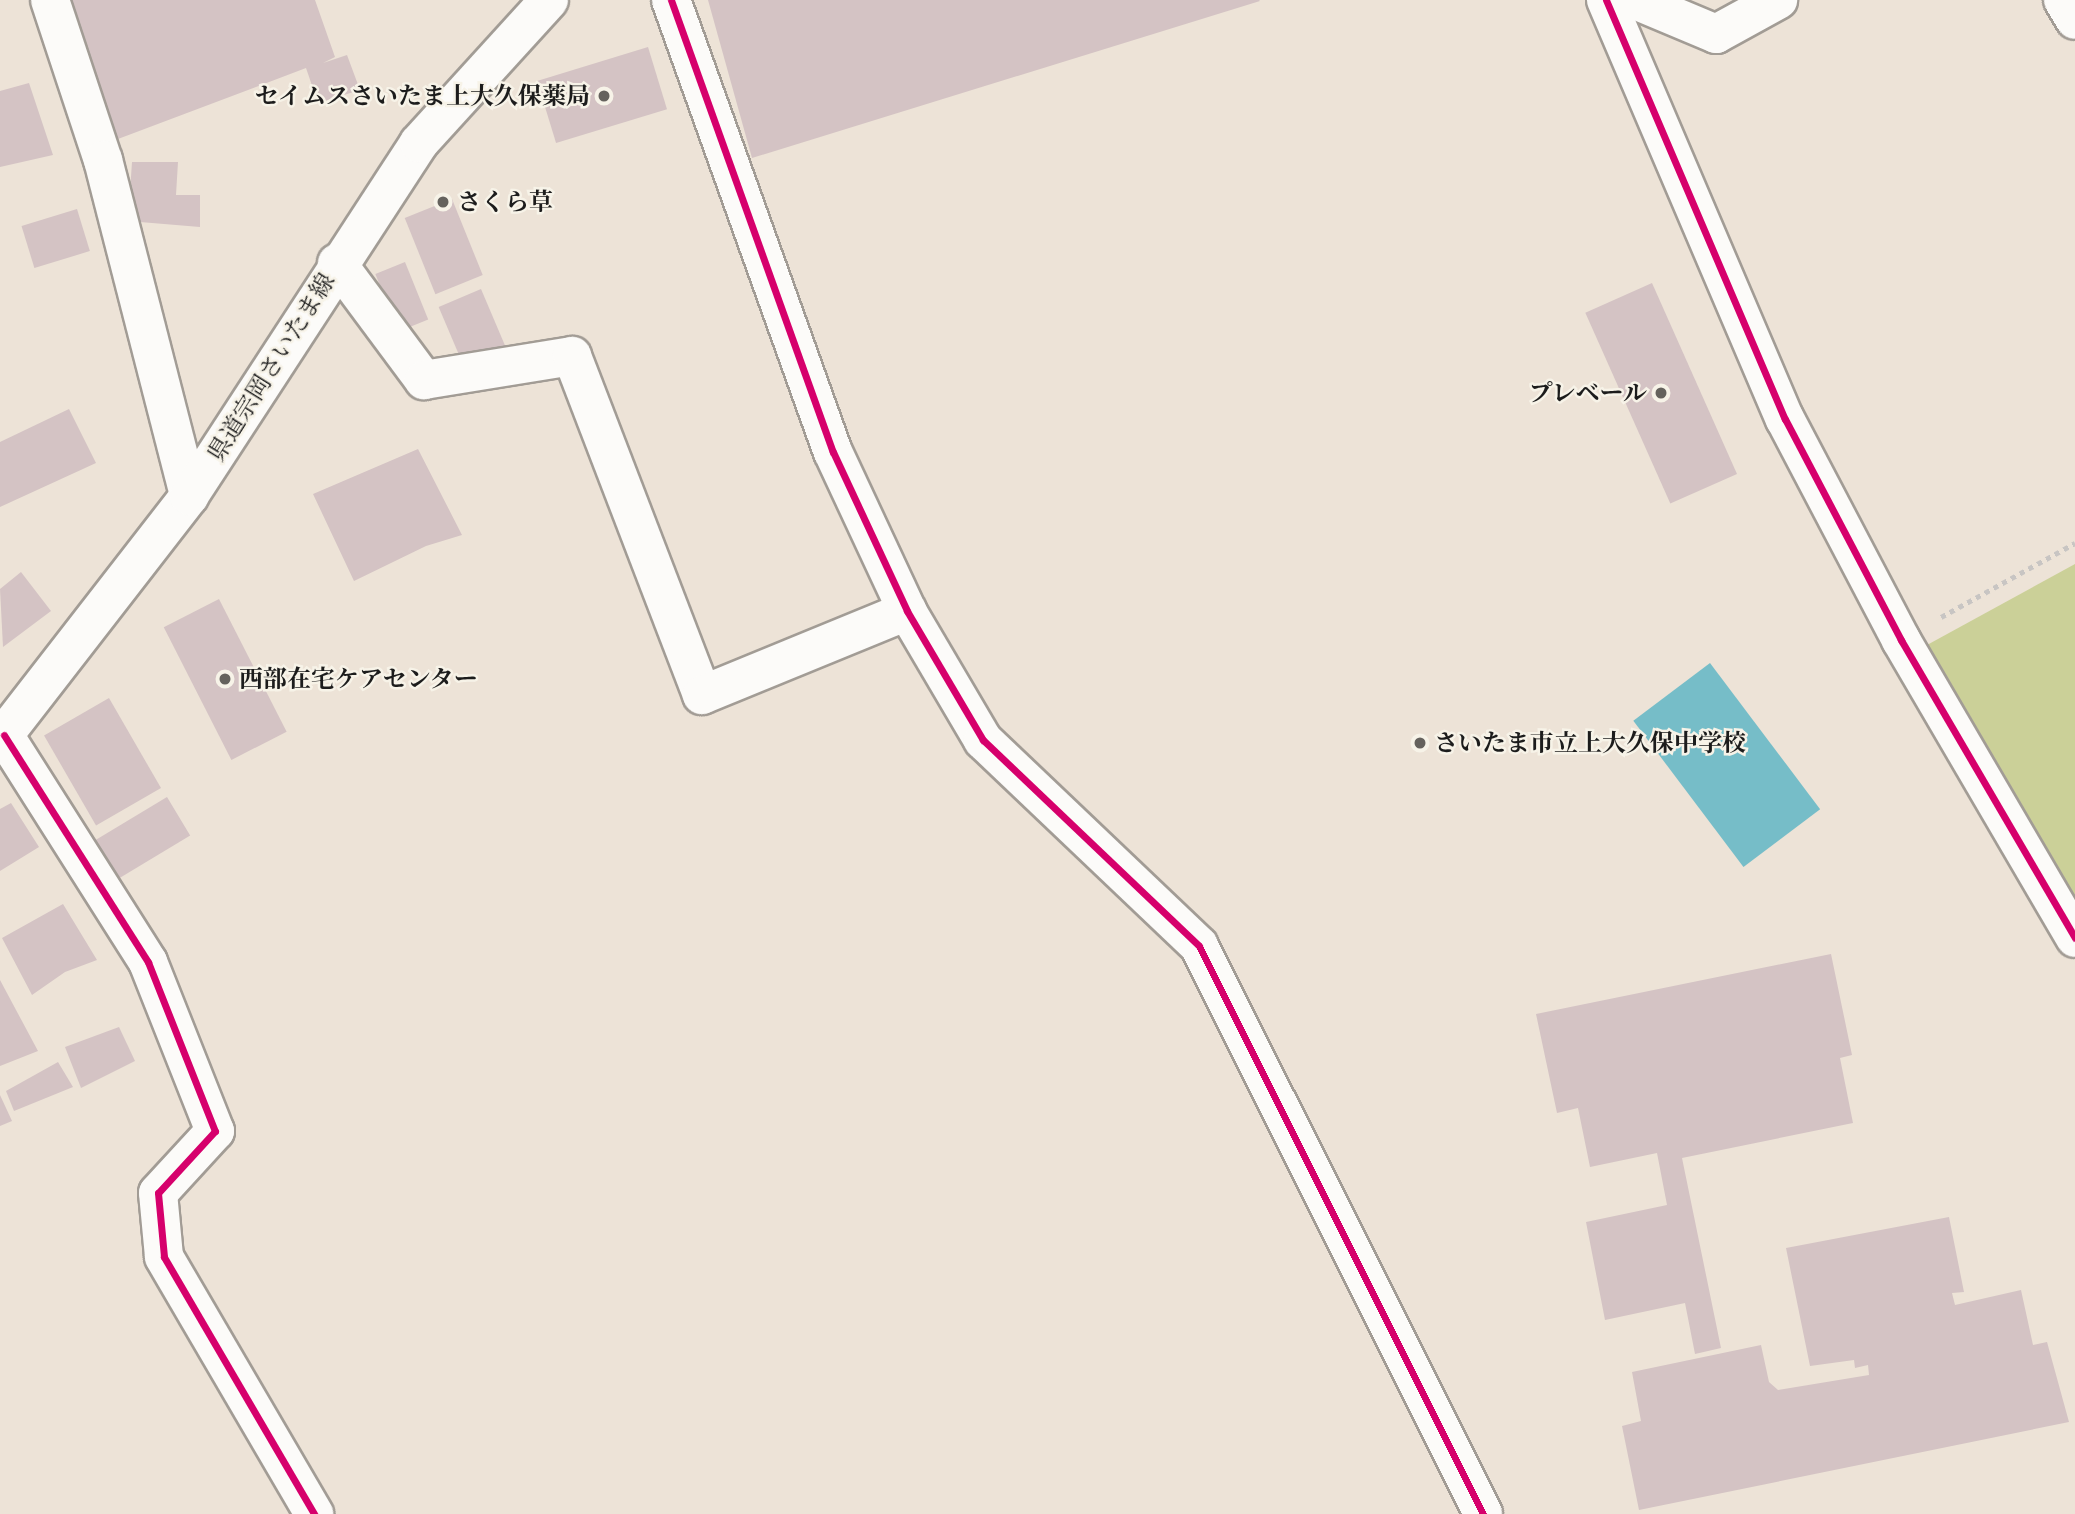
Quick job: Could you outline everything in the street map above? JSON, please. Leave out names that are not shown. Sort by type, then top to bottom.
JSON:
[{"type":"street","points":[[50,0],[103,160],[189,496]]},
{"type":"street","name":"県道宗岡さいたま線","points":[[2,738],[189,496],[337,263],[419,143],[549,0]]},
{"type":"street","points":[[671,0],[833,452],[907,611],[983,740],[1199,946],[1483,1514]]},
{"type":"street","points":[[1606,0],[1785,419],[1901,640],[2075,938]]},
{"type":"street","points":[[1635,0],[1716,34],[1778,0]]},
{"type":"street","points":[[2063,0],[2075,20]]},
{"type":"street","points":[[337,263],[424,380],[572,356],[702,695],[907,611]]},
{"type":"street","points":[[2,738],[148,962],[215,1131],[158,1192],[164,1257],[314,1514]]},
{"type":"path","points":[[1901,640],[2075,543]]},
{"type":"green space","points":[[2075,564],[2075,901],[1927,645]]},
{"type":"water","points":[[1710,663],[1820,809],[1743,867],[1633,721]]},
{"type":"building","points":[[64,0],[315,0],[335,57],[323,63],[347,55],[360,90],[318,103],[306,68],[110,142]]},
{"type":"building","points":[[708,0],[1259,0],[1260,1],[752,158]]},
{"type":"building","points":[[648,47],[667,109],[556,143],[537,81]]},
{"type":"building","points":[[29,83],[53,155],[0,167],[0,91]]},
{"type":"building","points":[[132,162],[178,162],[176,195],[200,195],[200,227],[128,221]]},
{"type":"building","points":[[452,199],[483,275],[435,294],[405,218]]},
{"type":"building","points":[[77,209],[90,251],[34,268],[22,226]]},
{"type":"building","points":[[405,262],[428,319],[399,331],[375,274]]},
{"type":"building","name":"プレベール","points":[[1652,283],[1737,474],[1670,504],[1585,313]]},
{"type":"building","points":[[481,289],[506,349],[464,367],[439,307]]},
{"type":"building","points":[[69,409],[96,463],[0,507],[0,442]]},
{"type":"building","points":[[418,449],[462,535],[426,546],[354,581],[313,494]]},
{"type":"building","points":[[21,572],[51,611],[3,647],[0,589]]},
{"type":"building","name":"西部在宅ケアセンター","points":[[219,599],[287,732],[231,760],[164,627]]},
{"type":"building","points":[[109,698],[161,788],[96,826],[44,736]]},
{"type":"building","points":[[167,797],[190,836],[111,883],[88,844]]},
{"type":"building","points":[[11,803],[39,847],[0,871],[0,809]]},
{"type":"building","points":[[63,904],[97,960],[65,972],[32,995],[2,938]]},
{"type":"building","points":[[1831,954],[1852,1055],[1840,1058],[1853,1123],[1682,1158],[1721,1348],[1695,1354],[1685,1303],[1605,1320],[1586,1222],[1667,1205],[1657,1153],[1590,1167],[1578,1108],[1557,1113],[1536,1014]]},
{"type":"building","points":[[0,980],[38,1051],[0,1066]]},
{"type":"building","points":[[119,1027],[135,1061],[81,1088],[65,1047]]},
{"type":"building","points":[[58,1062],[73,1087],[14,1111],[6,1091]]},
{"type":"building","points":[[0,1095],[12,1121],[0,1126]]},
{"type":"building","points":[[1949,1217],[1964,1292],[1952,1293],[1955,1305],[2021,1290],[2033,1345],[2047,1342],[2069,1422],[1639,1510],[1622,1426],[1641,1421],[1632,1372],[1761,1345],[1769,1382],[1778,1390],[1869,1375],[1868,1365],[1855,1368],[1854,1360],[1810,1366],[1786,1248]]},
{"type":"cycle path","points":[[671,0],[833,452],[907,611],[983,740],[1199,946],[1483,1514]]},
{"type":"cycle path","points":[[1606,0],[1785,419],[1901,640],[2075,938]]},
{"type":"cycle path","points":[[4,735],[148,962],[215,1131],[158,1193],[164,1257],[314,1514]]},
{"type":"place","name":"セイムスさいたま上大久保薬局","points":[[604,96]]},
{"type":"place","name":"さくら草","points":[[443,202]]},
{"type":"place","name":"プレベール","points":[[1661,393]]},
{"type":"place","name":"西部在宅ケアセンター","points":[[225,679]]},
{"type":"place","name":"さいたま市立上大久保中学校","points":[[1420,743]]}]
